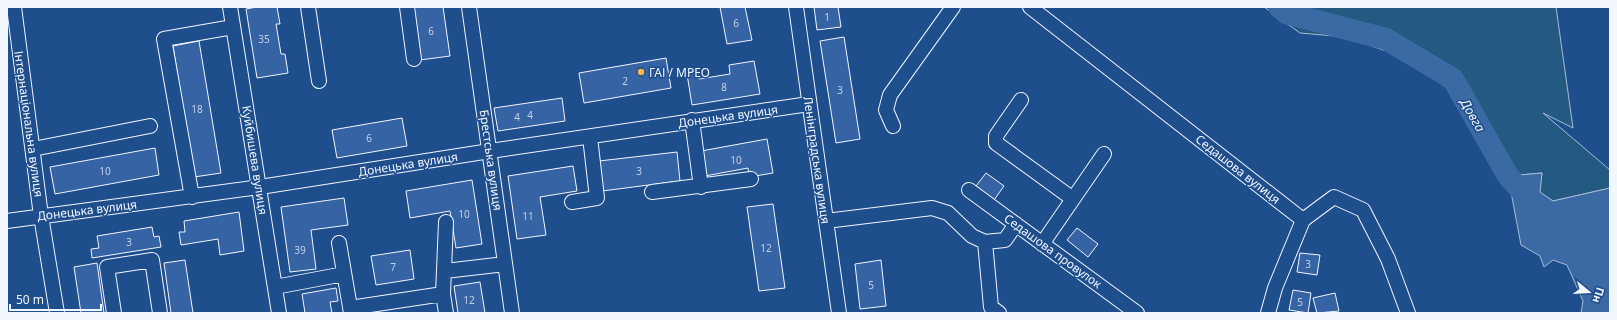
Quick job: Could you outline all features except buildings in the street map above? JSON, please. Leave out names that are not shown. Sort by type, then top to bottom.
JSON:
[{"type":"street","name":"Інтернаціональна вулиця","points":[[14,7],[41,216],[56,313]]},
{"type":"street","name":"Куйбишева вулиця","points":[[230,7],[279,313]]},
{"type":"street","points":[[308,7],[318,81]]},
{"type":"street","points":[[407,7],[414,59]]},
{"type":"street","name":"Брестська вулиця","points":[[469,7],[512,313]]},
{"type":"street","name":"Ленінградська вулиця","points":[[796,7],[839,313]]},
{"type":"street","points":[[893,126],[886,110],[890,95],[953,7]]},
{"type":"street","name":"Седашова вулиця","points":[[1030,7],[1303,220]]},
{"type":"street","points":[[192,197],[164,39],[233,27]]},
{"type":"street","points":[[1021,100],[996,136],[996,143],[1073,199]]},
{"type":"street","name":"Донецька вулиця","points":[[7,221],[192,197],[590,137],[692,120],[809,104]]},
{"type":"street","points":[[692,120],[701,187]]},
{"type":"street","points":[[33,149],[150,126]]},
{"type":"street","points":[[572,202],[597,198],[590,137]]},
{"type":"street","points":[[1042,244],[1104,154]]},
{"type":"street","points":[[652,192],[701,187],[751,179]]},
{"type":"street","name":"Седашова провулок","points":[[969,190],[1133,312]]},
{"type":"street","points":[[1268,313],[1275,288],[1303,220],[1334,197],[1363,210],[1388,259],[1408,313]]},
{"type":"street","points":[[826,221],[932,208],[948,213],[972,236],[985,242],[1005,240],[1016,224]]},
{"type":"street","points":[[446,222],[443,294],[446,313]]},
{"type":"street","points":[[985,242],[991,307],[999,313]]},
{"type":"street","points":[[339,243],[350,310],[443,294]]},
{"type":"street","points":[[114,313],[107,266],[152,260],[160,313]]},
{"type":"street","points":[[445,271],[505,264]]},
{"type":"street","points":[[275,287],[344,274]]},
{"type":"shaded area","points":[[1264,7],[1556,7],[1573,128],[1543,113],[1610,170],[1610,188],[1553,201],[1539,192],[1542,173],[1508,176],[1447,88],[1403,57],[1346,37],[1300,33]]},
{"type":"shaded area","points":[[1542,173],[1540,192],[1553,201],[1610,188],[1610,313],[1581,313],[1583,301],[1567,265],[1553,260],[1544,267],[1540,256],[1521,245],[1508,176]]},
{"type":"waterway","name":"Довга","points":[[1279,7],[1286,13],[1386,39],[1453,79],[1508,176],[1529,199]]},
{"type":"place","name":"ГАІ / МРЕО","points":[[641,72]]}]
